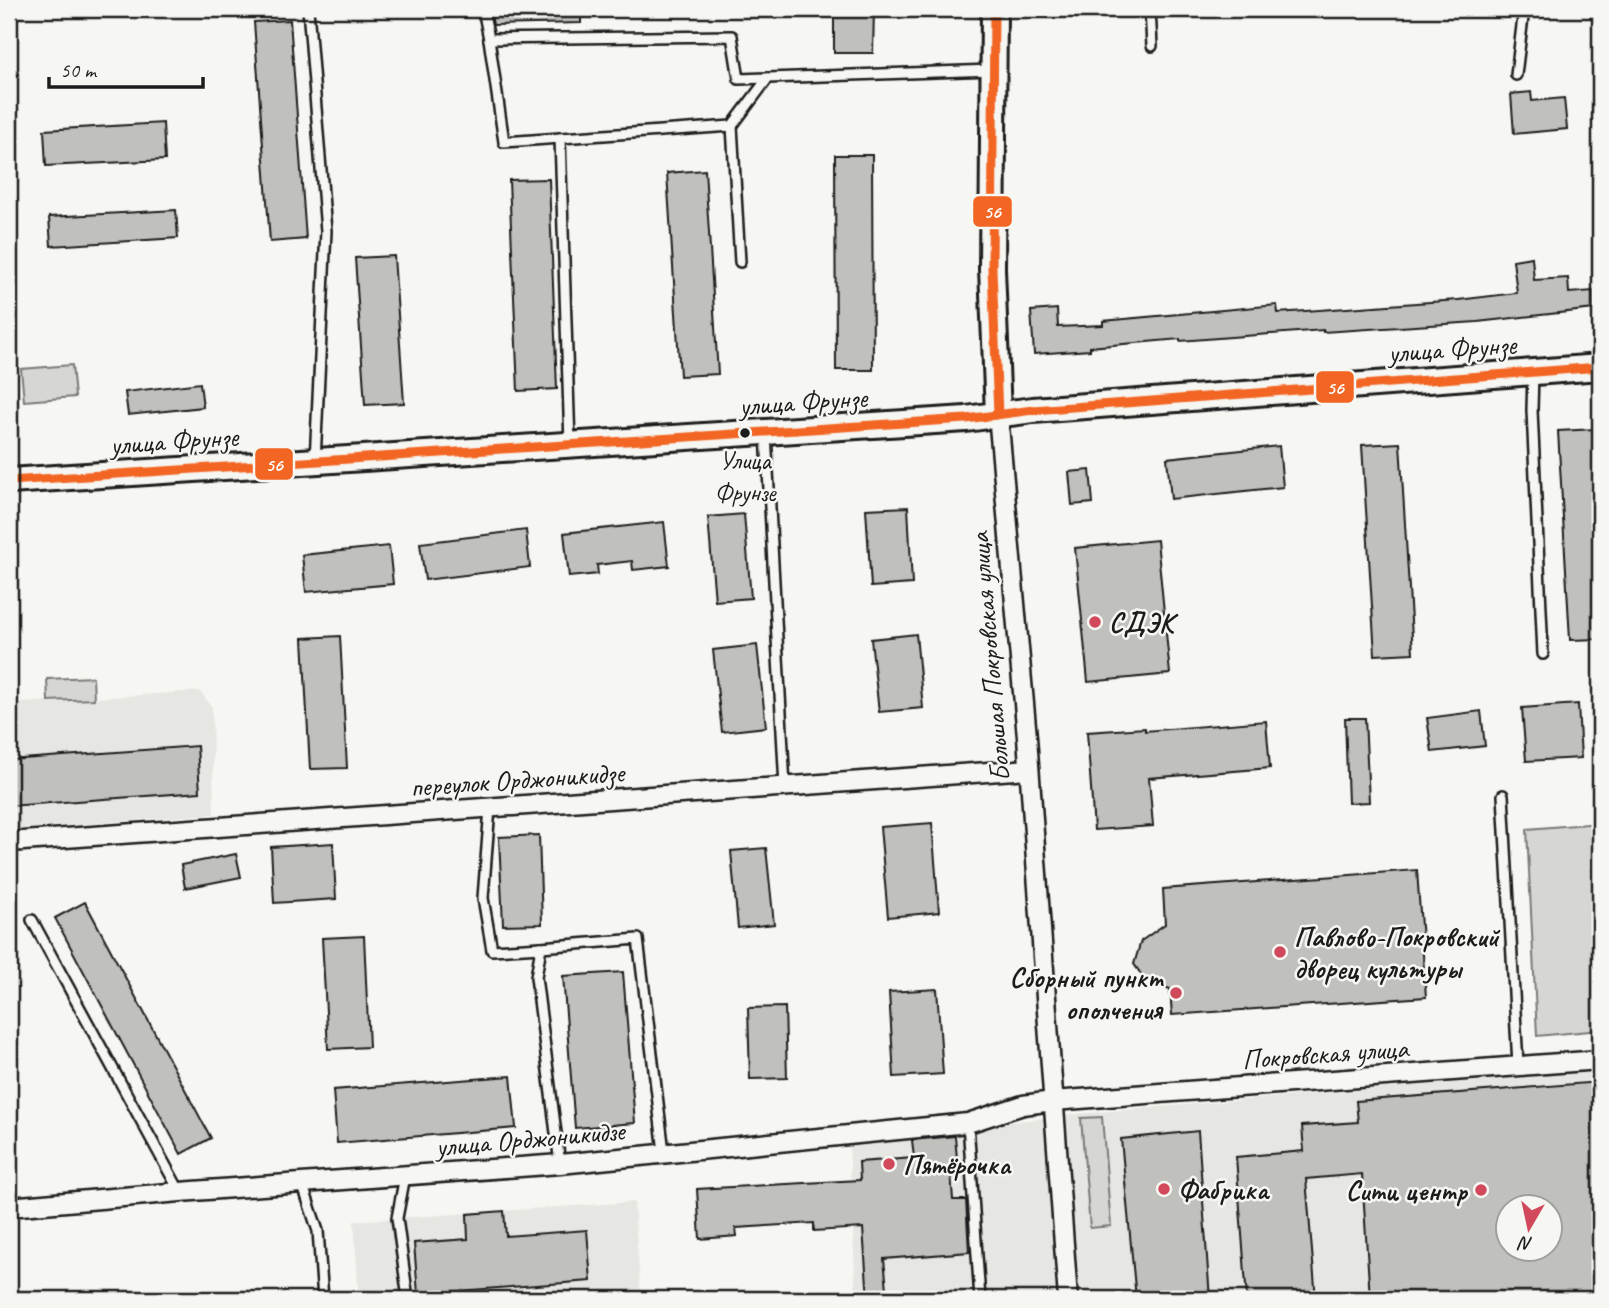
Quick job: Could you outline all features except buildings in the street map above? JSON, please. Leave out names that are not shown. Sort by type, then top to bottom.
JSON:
[{"type":"main road","name":"Большая Покровская улица","points":[[994,9],[992,269],[998,414]]},
{"type":"main road","name":"улица Фрунзе","points":[[9,481],[965,419],[998,414],[1600,367]]},
{"type":"street","name":"Большая Покровская улица","points":[[998,414],[1029,769],[1068,1299]]},
{"type":"street","name":"переулок Орджоникидзе","points":[[9,842],[1029,769]]},
{"type":"street","name":"Покровская улица","points":[[1053,1101],[1600,1060]]},
{"type":"street","name":"улица Орджоникидзе","points":[[9,1208],[180,1192],[560,1164],[968,1122],[1023,1105],[1053,1101]]},
{"type":"lane","points":[[309,9],[326,231],[315,461]]},
{"type":"lane","points":[[483,9],[504,142],[732,127]]},
{"type":"lane","points":[[1150,9],[1152,46]]},
{"type":"lane","points":[[1516,75],[1524,9]]},
{"type":"lane","points":[[489,39],[732,36],[739,79],[993,70]]},
{"type":"lane","points":[[740,262],[732,127],[768,78]]},
{"type":"lane","points":[[560,138],[570,444]]},
{"type":"lane","points":[[1534,372],[1532,410],[1543,654]]},
{"type":"lane","points":[[766,433],[785,787]]},
{"type":"lane","points":[[1503,795],[1518,1065]]},
{"type":"lane","points":[[490,808],[483,898],[492,950],[638,939],[664,1152]]},
{"type":"lane","points":[[32,920],[180,1192]]},
{"type":"lane","points":[[541,947],[536,976],[560,1164]]},
{"type":"lane","points":[[968,1122],[980,1299]]},
{"type":"lane","points":[[405,1176],[397,1218],[408,1299]]},
{"type":"lane","points":[[302,1183],[318,1231],[323,1299]]},
{"type":"shaded area","points":[[72,365],[75,397],[24,401],[21,369]]},
{"type":"shaded area","points":[[93,677],[94,699],[48,701],[47,679]]},
{"type":"shaded area","points":[[200,691],[212,707],[214,814],[9,830],[9,704]]},
{"type":"shaded area","points":[[1600,823],[1600,1030],[1537,1036],[1527,829]]},
{"type":"shaded area","points":[[1600,1070],[1600,1299],[856,1299],[849,1142],[1076,1114]]},
{"type":"shaded area","points":[[1102,1117],[1111,1226],[1090,1228],[1081,1118]]},
{"type":"shaded area","points":[[634,1202],[641,1299],[359,1299],[354,1221]]},
{"type":"transit line","name":"56","points":[[994,9],[992,269],[998,414]]},
{"type":"transit line","name":"56","points":[[9,481],[966,419],[1033,410],[1600,367]]},
{"type":"place","name":"Улица Фрунзе","points":[[745,433]]},
{"type":"place","name":"СДЭК","points":[[1095,622]]},
{"type":"place","name":"Павлово-Покровский дворец культуры","points":[[1280,952]]},
{"type":"place","name":"Сборный пункт ополчения","points":[[1176,993]]},
{"type":"place","name":"Пятёрочка","points":[[889,1164]]},
{"type":"place","name":"Фабрика","points":[[1164,1189]]},
{"type":"place","name":"Сити центр","points":[[1481,1190]]}]
